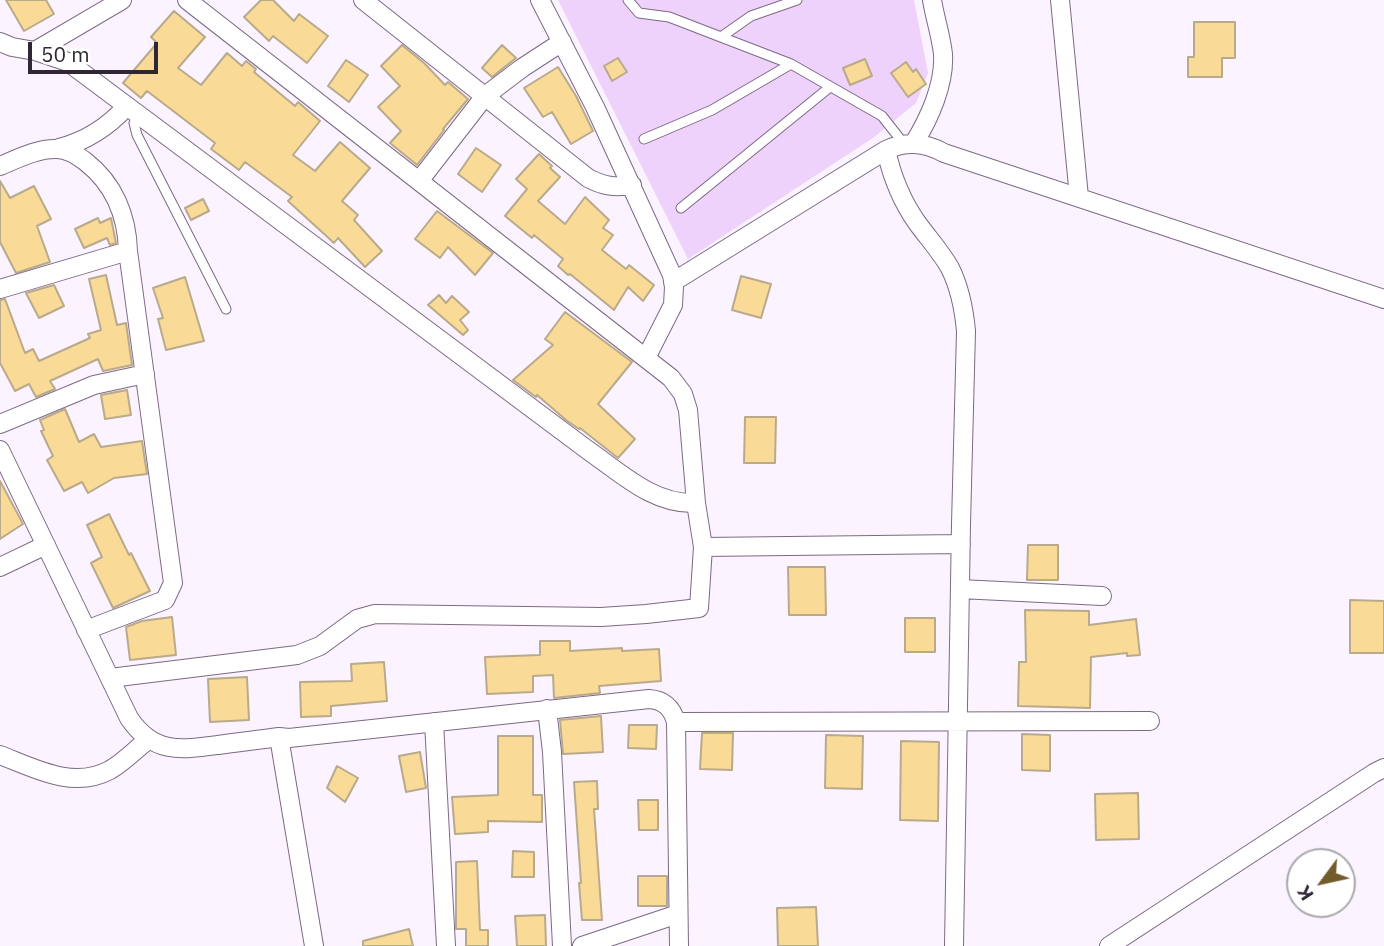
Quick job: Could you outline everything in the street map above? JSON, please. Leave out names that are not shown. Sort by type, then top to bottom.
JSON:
[{"type":"street","points":[[35,51],[122,0]]},
{"type":"street","points":[[110,678],[297,655],[320,646],[357,619],[375,614],[601,617],[699,608],[704,547],[696,503],[687,403],[678,385],[187,0]]},
{"type":"street","points":[[363,0],[588,178],[611,186],[632,185]]},
{"type":"street","points":[[540,0],[632,185],[672,275],[673,305],[646,358]]},
{"type":"street","points":[[909,143],[932,110],[941,74],[943,56],[932,0]]},
{"type":"street","points":[[1060,0],[1079,197]]},
{"type":"street","points":[[0,42],[68,62],[643,489],[665,500],[696,503]]},
{"type":"street","points":[[419,181],[485,96],[562,42]]},
{"type":"street","points":[[0,166],[40,151],[72,145],[96,134],[117,117],[133,110]]},
{"type":"street","points":[[673,282],[886,150],[909,143],[935,148],[1384,299]]},
{"type":"street","points":[[59,148],[75,154],[91,166],[108,185],[121,210],[127,230],[173,583],[165,600],[86,630]]},
{"type":"street","points":[[886,150],[894,182],[910,213],[949,267],[964,313],[966,349],[954,946]]},
{"type":"street","points":[[0,289],[128,251]]},
{"type":"street","points":[[0,424],[94,385],[145,374]]},
{"type":"street","points":[[0,450],[129,718],[134,726],[158,744],[178,749],[547,709],[655,700],[667,705],[676,722],[679,946]]},
{"type":"street","points":[[704,547],[961,544]]},
{"type":"street","points":[[0,567],[46,545]]},
{"type":"street","points":[[960,589],[1102,596]]},
{"type":"street","points":[[547,709],[552,752],[562,946]]},
{"type":"street","points":[[676,722],[1150,721]]},
{"type":"street","points":[[434,722],[446,946]]},
{"type":"street","points":[[279,737],[313,946]]},
{"type":"street","points":[[0,755],[55,776],[80,778],[111,769],[149,739]]},
{"type":"street","points":[[1109,946],[1126,941],[1384,768]]},
{"type":"street","points":[[582,946],[678,914]]},
{"type":"lane","points":[[628,0],[639,13],[670,17],[791,64],[882,116],[909,143]]},
{"type":"lane","points":[[722,37],[751,16],[797,0]]},
{"type":"lane","points":[[644,139],[712,110],[791,64]]},
{"type":"lane","points":[[681,208],[830,87]]},
{"type":"lane","points":[[133,110],[137,135],[226,309]]},
{"type":"shaded area","points":[[558,0],[914,0],[928,73],[916,103],[873,138],[688,259]]},
{"type":"building","points":[[6,0],[46,0],[54,14],[24,31]]},
{"type":"building","points":[[261,0],[273,0],[294,21],[299,14],[328,36],[307,63],[273,36],[269,41],[244,17]]},
{"type":"building","points":[[174,11],[205,37],[178,68],[201,85],[227,53],[242,66],[246,61],[256,69],[254,72],[295,106],[298,102],[320,121],[293,155],[315,171],[340,142],[370,168],[342,201],[358,215],[354,220],[382,251],[365,267],[338,238],[334,243],[288,201],[292,197],[245,162],[239,170],[211,149],[215,143],[147,91],[141,98],[123,83],[157,43],[151,37]]},
{"type":"building","points":[[1194,22],[1235,22],[1235,58],[1222,58],[1222,77],[1188,77],[1188,57],[1194,57]]},
{"type":"building","points":[[402,45],[445,85],[448,82],[468,99],[417,165],[390,143],[401,131],[378,107],[400,86],[381,66]]},
{"type":"building","points":[[502,45],[516,58],[492,77],[482,68]]},
{"type":"building","points":[[618,58],[627,72],[612,81],[604,66]]},
{"type":"building","points":[[865,59],[872,76],[850,85],[843,68]]},
{"type":"building","points":[[346,60],[368,75],[349,102],[328,86]]},
{"type":"building","points":[[906,62],[913,72],[916,69],[926,84],[908,97],[891,73]]},
{"type":"building","points":[[558,67],[593,131],[571,144],[552,112],[543,117],[524,88]]},
{"type":"building","points":[[476,148],[501,165],[482,192],[458,174]]},
{"type":"building","points":[[539,154],[560,177],[538,201],[565,224],[585,197],[609,220],[603,228],[613,235],[602,250],[626,269],[629,265],[654,285],[643,301],[628,287],[614,310],[558,266],[563,259],[505,216],[527,189],[516,179]]},
{"type":"building","points":[[0,181],[10,198],[34,186],[51,219],[37,226],[50,262],[16,273],[0,242]]},
{"type":"building","points":[[203,199],[209,211],[191,220],[185,208]]},
{"type":"building","points":[[437,211],[493,253],[475,275],[448,247],[440,258],[415,239]]},
{"type":"building","points":[[98,218],[100,223],[111,218],[116,243],[110,245],[107,238],[84,248],[75,229]]},
{"type":"building","points":[[106,275],[117,325],[126,323],[132,365],[103,371],[98,359],[50,381],[55,389],[36,397],[29,384],[15,391],[0,363],[0,300],[5,299],[25,353],[33,349],[39,361],[90,338],[88,334],[101,330],[89,279]]},
{"type":"building","points":[[741,276],[771,284],[761,318],[732,310]]},
{"type":"building","points":[[185,277],[204,341],[166,350],[158,319],[163,318],[153,288]]},
{"type":"building","points":[[54,285],[64,306],[39,318],[26,293]]},
{"type":"building","points":[[439,295],[446,303],[452,296],[469,312],[460,320],[468,330],[463,335],[428,305]]},
{"type":"building","points":[[565,312],[632,362],[598,404],[635,439],[618,458],[537,395],[536,397],[513,380],[553,345],[545,339]]},
{"type":"building","points":[[127,390],[131,415],[105,419],[101,395]]},
{"type":"building","points":[[65,409],[79,442],[94,434],[101,447],[142,441],[147,474],[114,478],[88,493],[82,482],[64,491],[47,460],[53,456],[41,431],[44,430],[40,420]]},
{"type":"building","points":[[745,417],[776,417],[775,463],[744,463]]},
{"type":"building","points":[[0,481],[23,524],[0,539]]},
{"type":"building","points":[[109,514],[150,591],[113,608],[91,563],[102,557],[87,525]]},
{"type":"building","points":[[1028,545],[1058,545],[1058,580],[1027,580]]},
{"type":"building","points":[[788,567],[825,567],[826,615],[789,615]]},
{"type":"building","points":[[1350,600],[1384,601],[1384,653],[1350,653]]},
{"type":"building","points":[[1025,610],[1089,611],[1089,625],[1136,619],[1140,655],[1127,656],[1127,653],[1091,657],[1090,708],[1018,706],[1019,662],[1026,662]]},
{"type":"building","points":[[172,617],[176,655],[130,660],[126,627],[142,621]]},
{"type":"building","points":[[905,618],[935,618],[935,652],[905,652]]},
{"type":"building","points":[[540,641],[570,641],[570,651],[659,649],[661,681],[599,686],[600,693],[554,698],[553,675],[533,676],[533,692],[487,694],[485,657],[540,655]]},
{"type":"building","points":[[384,662],[387,701],[331,706],[331,716],[301,717],[300,682],[352,681],[351,664]]},
{"type":"building","points":[[247,677],[249,720],[210,722],[208,679]]},
{"type":"building","points":[[601,716],[603,752],[563,754],[560,720]]},
{"type":"building","points":[[629,725],[657,725],[656,749],[628,748]]},
{"type":"building","points":[[702,733],[733,733],[732,770],[700,769]]},
{"type":"building","points":[[1022,734],[1050,735],[1050,771],[1022,770]]},
{"type":"building","points":[[826,735],[863,736],[862,789],[825,788]]},
{"type":"building","points":[[498,736],[533,736],[533,795],[542,795],[542,822],[488,821],[488,832],[455,834],[452,797],[498,795]]},
{"type":"building","points":[[901,741],[939,742],[938,821],[900,820]]},
{"type":"building","points":[[420,752],[426,788],[406,792],[399,756]]},
{"type":"building","points":[[337,766],[358,778],[345,802],[327,788]]},
{"type":"building","points":[[597,781],[598,809],[594,809],[602,920],[582,920],[574,782]]},
{"type":"building","points":[[1138,793],[1139,839],[1096,840],[1095,794]]},
{"type":"building","points":[[638,800],[658,800],[658,830],[639,830]]},
{"type":"building","points":[[513,851],[534,852],[534,877],[512,877]]},
{"type":"building","points":[[477,861],[480,930],[488,930],[488,946],[466,946],[466,929],[456,929],[456,862]]},
{"type":"building","points":[[638,876],[667,876],[667,906],[638,906]]},
{"type":"building","points":[[816,907],[818,946],[778,946],[777,908]]},
{"type":"building","points":[[545,915],[546,946],[517,946],[515,916]]},
{"type":"building","points":[[409,929],[413,946],[363,946],[363,941]]}]
